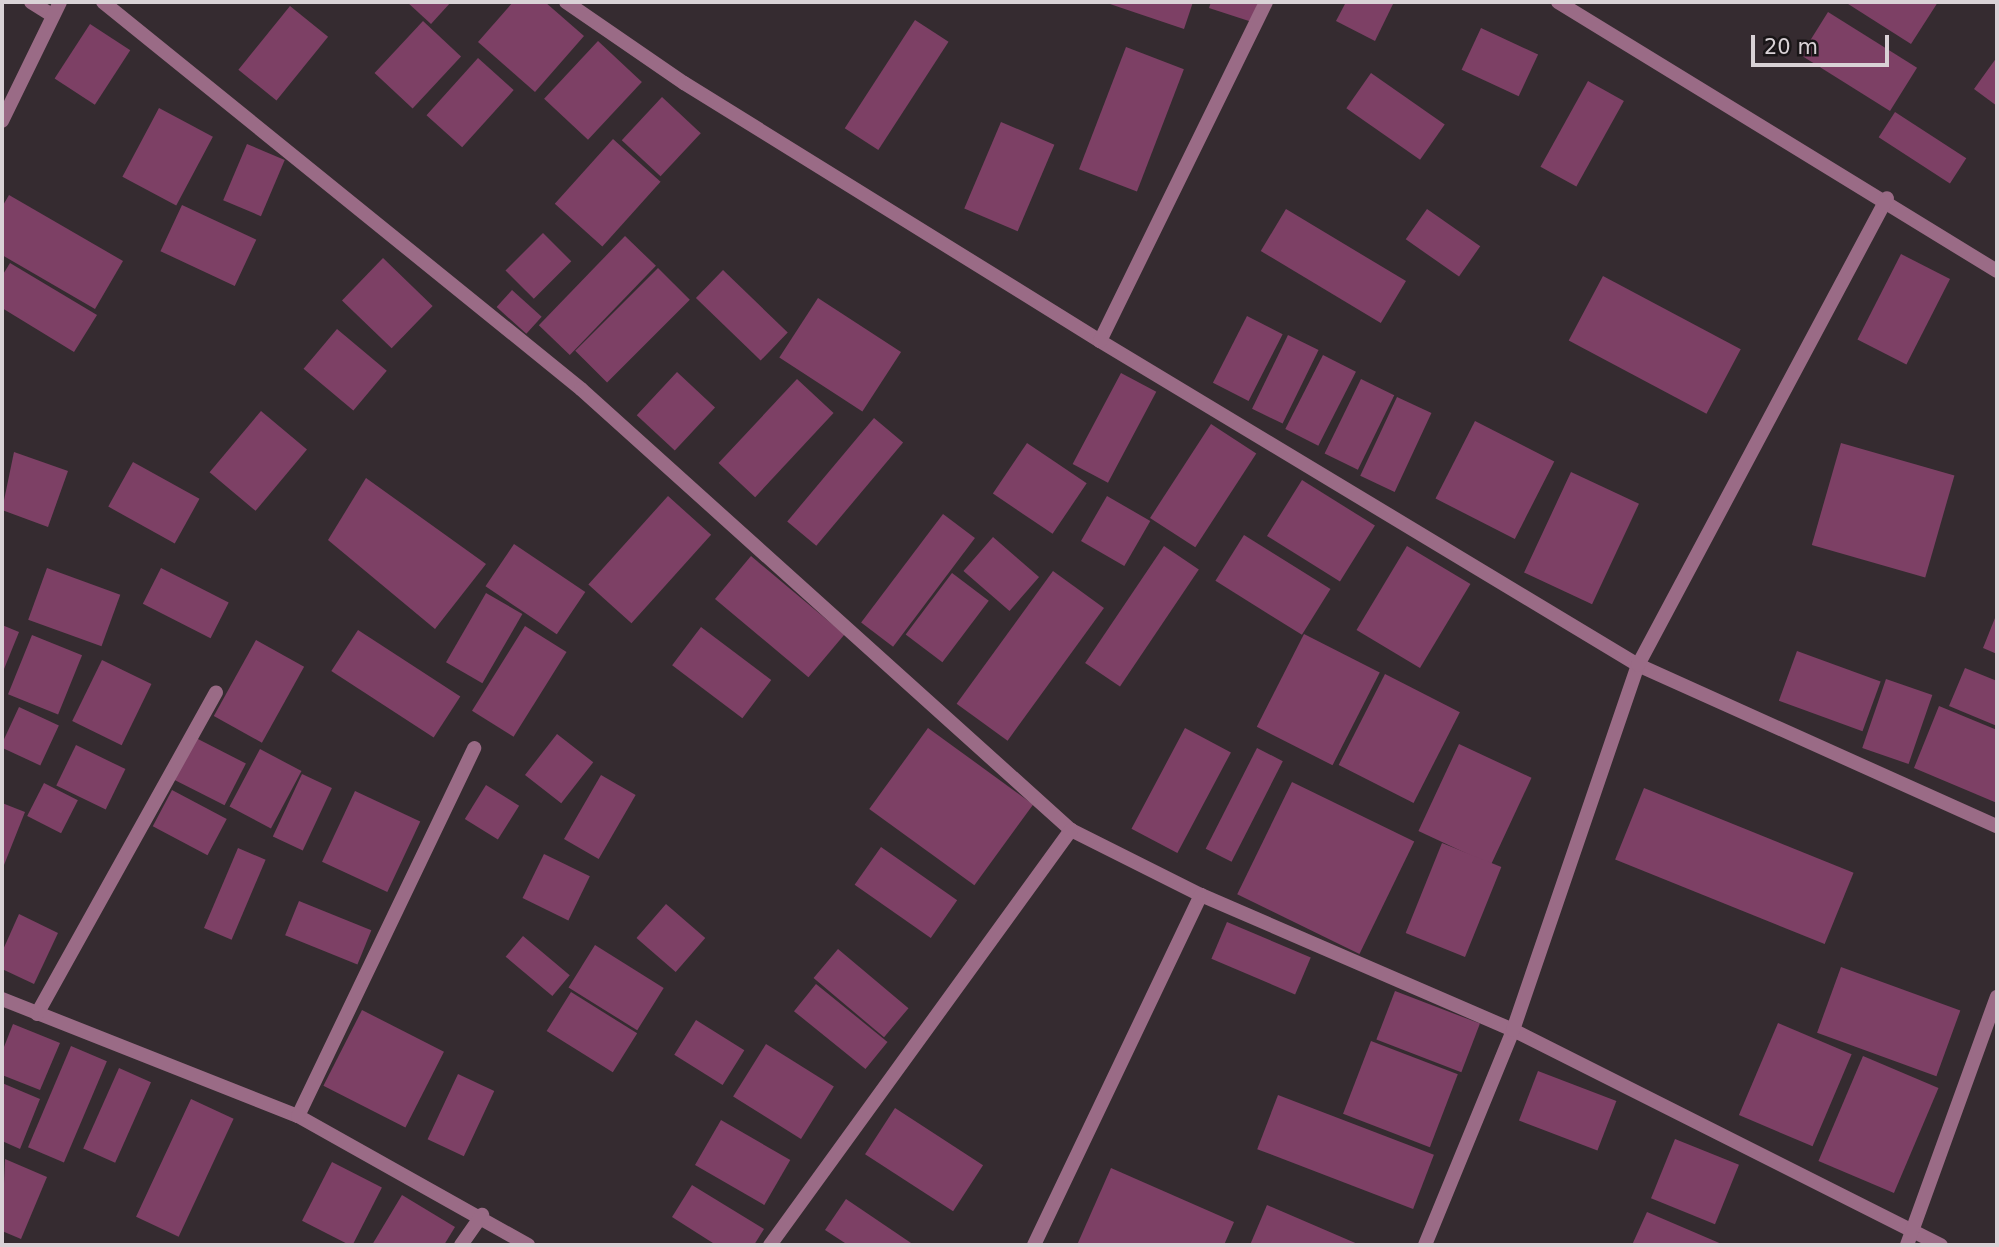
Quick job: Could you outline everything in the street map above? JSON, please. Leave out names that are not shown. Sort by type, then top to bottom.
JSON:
[{"type":"street","points":[[31,2],[52,15]]},
{"type":"street","points":[[2,121],[60,2]]},
{"type":"street","points":[[103,2],[581,389],[1071,830],[1201,895],[1513,1030],[1910,1239],[1941,1245]]},
{"type":"street","points":[[566,2],[684,83],[1100,341],[1639,664],[1997,825]]},
{"type":"street","points":[[1100,341],[1266,2]]},
{"type":"street","points":[[1558,2],[1887,198],[1997,271]]},
{"type":"street","points":[[1425,1245],[1513,1030],[1639,664],[1887,198]]},
{"type":"street","points":[[37,1014],[216,693]]},
{"type":"street","points":[[298,1116],[474,748]]},
{"type":"street","points":[[770,1245],[1071,830]]},
{"type":"street","points":[[1034,1245],[1201,895]]},
{"type":"street","points":[[1910,1239],[1997,997]]},
{"type":"street","points":[[2,999],[298,1116],[482,1214],[528,1245]]},
{"type":"street","points":[[461,1245],[482,1214]]},
{"type":"building","points":[[407,2],[451,2],[431,24]]},
{"type":"building","points":[[513,2],[545,2],[584,36],[535,92],[478,42]]},
{"type":"building","points":[[1104,2],[1193,2],[1184,29]]},
{"type":"building","points":[[1211,2],[1258,2],[1252,22],[1209,8]]},
{"type":"building","points":[[1346,2],[1394,2],[1375,41],[1336,21]]},
{"type":"building","points":[[1845,2],[1938,2],[1911,44]]},
{"type":"building","points":[[290,6],[328,37],[276,101],[238,70]]},
{"type":"building","points":[[1828,12],[1917,68],[1890,111],[1801,55]]},
{"type":"building","points":[[915,20],[949,42],[878,150],[845,128]]},
{"type":"building","points":[[423,21],[461,56],[413,108],[375,73]]},
{"type":"building","points":[[90,24],[130,50],[95,105],[55,79]]},
{"type":"building","points":[[1481,28],[1538,55],[1519,96],[1462,70]]},
{"type":"building","points":[[598,41],[642,82],[588,140],[544,99]]},
{"type":"building","points":[[1126,47],[1184,69],[1137,192],[1079,169]]},
{"type":"building","points":[[1997,57],[1997,106],[1974,89]]},
{"type":"building","points":[[478,58],[514,90],[462,147],[426,115]]},
{"type":"building","points":[[1371,73],[1445,125],[1420,160],[1346,108]]},
{"type":"building","points":[[1588,81],[1624,101],[1576,187],[1540,167]]},
{"type":"building","points":[[662,97],[701,133],[661,176],[622,140]]},
{"type":"building","points":[[159,108],[213,137],[176,206],[122,177]]},
{"type":"building","points":[[1895,112],[1966,158],[1950,183],[1879,137]]},
{"type":"building","points":[[1001,122],[1054,145],[1018,231],[964,209]]},
{"type":"building","points":[[613,139],[661,182],[602,246],[555,204]]},
{"type":"building","points":[[247,144],[285,160],[261,216],[223,200]]},
{"type":"building","points":[[9,195],[123,261],[95,309],[2,255],[2,207]]},
{"type":"building","points":[[182,205],[256,240],[235,286],[160,251]]},
{"type":"building","points":[[1286,209],[1406,281],[1381,323],[1261,251]]},
{"type":"building","points":[[1427,209],[1480,246],[1459,277],[1406,239]]},
{"type":"building","points":[[543,233],[571,261],[534,299],[506,270]]},
{"type":"building","points":[[625,236],[656,266],[570,355],[539,325]]},
{"type":"building","points":[[1901,254],[1950,279],[1906,365],[1857,340]]},
{"type":"building","points":[[383,258],[433,306],[392,348],[342,300]]},
{"type":"building","points":[[10,263],[97,315],[74,352],[2,308],[2,276]]},
{"type":"building","points":[[658,268],[690,300],[607,383],[575,351]]},
{"type":"building","points":[[723,270],[788,333],[761,361],[696,298]]},
{"type":"building","points":[[1603,276],[1741,349],[1706,414],[1569,340]]},
{"type":"building","points":[[512,290],[542,317],[526,334],[497,307]]},
{"type":"building","points":[[818,298],[901,352],[862,411],[779,358]]},
{"type":"building","points":[[1247,316],[1283,334],[1249,401],[1213,383]]},
{"type":"building","points":[[337,329],[387,371],[353,411],[304,369]]},
{"type":"building","points":[[1288,335],[1319,350],[1283,424],[1252,409]]},
{"type":"building","points":[[1323,355],[1356,372],[1318,446],[1285,429]]},
{"type":"building","points":[[677,372],[715,407],[675,451],[637,415]]},
{"type":"building","points":[[1121,373],[1156,392],[1108,483],[1073,464]]},
{"type":"building","points":[[797,379],[834,413],[755,497],[719,463]]},
{"type":"building","points":[[1361,379],[1394,395],[1358,470],[1325,454]]},
{"type":"building","points":[[1397,397],[1431,413],[1395,492],[1360,476]]},
{"type":"building","points":[[261,411],[307,450],[256,511],[210,472]]},
{"type":"building","points":[[874,418],[903,442],[816,546],[787,521]]},
{"type":"building","points":[[1475,421],[1554,461],[1515,539],[1436,499]]},
{"type":"building","points":[[1211,424],[1256,453],[1195,547],[1150,518]]},
{"type":"building","points":[[1027,443],[1087,483],[1053,534],[993,494]]},
{"type":"building","points":[[1841,443],[1954,476],[1925,577],[1812,545]]},
{"type":"building","points":[[14,452],[68,471],[48,527],[2,510]]},
{"type":"building","points":[[133,462],[199,499],[175,543],[108,507]]},
{"type":"building","points":[[1571,472],[1639,504],[1592,604],[1524,573]]},
{"type":"building","points":[[366,478],[486,564],[435,629],[328,540]]},
{"type":"building","points":[[1302,480],[1375,526],[1340,582],[1267,536]]},
{"type":"building","points":[[668,496],[711,535],[631,623],[588,584]]},
{"type":"building","points":[[1107,496],[1150,521],[1124,566],[1081,541]]},
{"type":"building","points":[[943,514],[975,538],[893,647],[861,623]]},
{"type":"building","points":[[1244,535],[1331,589],[1302,635],[1215,581]]},
{"type":"building","points":[[993,537],[1039,577],[1010,611],[963,571]]},
{"type":"building","points":[[514,544],[585,592],[557,634],[485,586]]},
{"type":"building","points":[[1164,546],[1199,569],[1120,686],[1085,663]]},
{"type":"building","points":[[1407,546],[1470,584],[1420,668],[1357,630]]},
{"type":"building","points":[[751,556],[844,634],[808,677],[715,599]]},
{"type":"building","points":[[47,568],[120,595],[101,646],[28,620]]},
{"type":"building","points":[[161,568],[229,603],[211,638],[143,604]]},
{"type":"building","points":[[1053,571],[1104,608],[1008,741],[957,704]]},
{"type":"building","points":[[952,573],[989,601],[942,662],[906,634]]},
{"type":"building","points":[[486,593],[522,614],[482,683],[446,662]]},
{"type":"building","points":[[1997,613],[1997,654],[1983,648]]},
{"type":"building","points":[[2,625],[19,632],[2,674]]},
{"type":"building","points":[[525,626],[567,652],[514,737],[472,711]]},
{"type":"building","points":[[701,627],[771,680],[742,718],[672,665]]},
{"type":"building","points":[[358,630],[460,696],[434,738],[331,671]]},
{"type":"building","points":[[1304,634],[1380,673],[1333,765],[1257,727]]},
{"type":"building","points":[[32,635],[82,655],[58,715],[8,694]]},
{"type":"building","points":[[256,640],[304,667],[262,743],[214,716]]},
{"type":"building","points":[[1797,651],[1881,681],[1863,731],[1779,701]]},
{"type":"building","points":[[102,660],[151,684],[122,745],[72,721]]},
{"type":"building","points":[[1965,668],[1997,681],[1997,726],[1949,706]]},
{"type":"building","points":[[1385,674],[1460,712],[1414,803],[1339,765]]},
{"type":"building","points":[[1886,679],[1932,695],[1909,764],[1862,748]]},
{"type":"building","points":[[1939,706],[1997,730],[1997,803],[1914,768]]},
{"type":"building","points":[[19,707],[59,726],[40,765],[2,748]]},
{"type":"building","points":[[928,728],[1033,804],[974,885],[869,809]]},
{"type":"building","points":[[1185,728],[1231,752],[1177,853],[1131,829]]},
{"type":"building","points":[[557,734],[593,762],[561,803],[525,775]]},
{"type":"building","points":[[196,738],[246,763],[225,805],[175,780]]},
{"type":"building","points":[[1459,744],[1532,778],[1491,865],[1418,831]]},
{"type":"building","points":[[76,745],[125,769],[106,810],[56,785]]},
{"type":"building","points":[[1257,748],[1283,761],[1232,862],[1206,849]]},
{"type":"building","points":[[260,749],[301,771],[271,828],[229,806]]},
{"type":"building","points":[[302,774],[332,788],[303,850],[273,837]]},
{"type":"building","points":[[601,775],[636,795],[599,859],[564,839]]},
{"type":"building","points":[[1292,782],[1414,842],[1359,954],[1237,894]]},
{"type":"building","points":[[44,783],[78,800],[61,833],[27,816]]},
{"type":"building","points":[[486,785],[519,806],[498,840],[465,819]]},
{"type":"building","points":[[1644,788],[1854,873],[1825,944],[1615,859]]},
{"type":"building","points":[[172,790],[227,819],[207,855],[153,826]]},
{"type":"building","points":[[355,791],[420,821],[387,892],[322,862]]},
{"type":"building","points":[[2,803],[25,812],[2,870]]},
{"type":"building","points":[[1442,843],[1501,867],[1465,957],[1406,933]]},
{"type":"building","points":[[881,847],[957,900],[931,938],[855,885]]},
{"type":"building","points":[[238,848],[266,860],[232,940],[204,928]]},
{"type":"building","points":[[544,854],[590,876],[568,920],[523,898]]},
{"type":"building","points":[[299,901],[371,930],[357,965],[285,935]]},
{"type":"building","points":[[666,904],[705,938],[676,972],[636,938]]},
{"type":"building","points":[[19,914],[58,933],[34,984],[2,969],[2,952]]},
{"type":"building","points":[[1227,922],[1311,958],[1295,994],[1211,959]]},
{"type":"building","points":[[523,936],[570,975],[552,996],[506,957]]},
{"type":"building","points":[[595,945],[664,988],[637,1030],[569,987]]},
{"type":"building","points":[[838,949],[908,1008],[884,1037],[814,978]]},
{"type":"building","points":[[1841,967],[1960,1010],[1936,1076],[1817,1033]]},
{"type":"building","points":[[816,984],[887,1042],[865,1069],[794,1011]]},
{"type":"building","points":[[1395,991],[1480,1024],[1461,1072],[1376,1040]]},
{"type":"building","points":[[571,992],[637,1033],[613,1072],[547,1031]]},
{"type":"building","points":[[362,1010],[444,1052],[405,1128],[323,1086]]},
{"type":"building","points":[[696,1020],[744,1050],[723,1085],[674,1055]]},
{"type":"building","points":[[1778,1023],[1852,1054],[1813,1146],[1739,1115]]},
{"type":"building","points":[[13,1024],[60,1043],[40,1090],[2,1075],[2,1052]]},
{"type":"building","points":[[1371,1041],[1458,1074],[1430,1147],[1343,1114]]},
{"type":"building","points":[[766,1044],[834,1086],[801,1139],[733,1097]]},
{"type":"building","points":[[71,1046],[107,1061],[64,1162],[28,1147]]},
{"type":"building","points":[[1863,1056],[1938,1088],[1894,1193],[1818,1161]]},
{"type":"building","points":[[119,1068],[151,1082],[115,1163],[83,1148]]},
{"type":"building","points":[[1538,1071],[1616,1101],[1597,1151],[1519,1120]]},
{"type":"building","points":[[458,1074],[494,1091],[464,1156],[428,1139]]},
{"type":"building","points":[[2,1083],[40,1099],[20,1149],[2,1141]]},
{"type":"building","points":[[1278,1095],[1434,1155],[1413,1209],[1257,1149]]},
{"type":"building","points":[[191,1099],[234,1119],[179,1237],[136,1217]]},
{"type":"building","points":[[895,1108],[983,1165],[953,1211],[865,1154]]},
{"type":"building","points":[[721,1120],[790,1160],[764,1205],[695,1165]]},
{"type":"building","points":[[1675,1139],[1739,1165],[1715,1224],[1651,1198]]},
{"type":"building","points":[[5,1159],[47,1177],[21,1239],[2,1231]]},
{"type":"building","points":[[332,1162],[382,1187],[353,1245],[302,1221]]},
{"type":"building","points":[[1111,1168],[1234,1222],[1224,1245],[1077,1245]]},
{"type":"building","points":[[692,1185],[764,1229],[754,1245],[716,1245],[672,1217]]},
{"type":"building","points":[[402,1195],[455,1227],[444,1245],[372,1245]]},
{"type":"building","points":[[846,1199],[914,1245],[848,1245],[825,1230]]},
{"type":"building","points":[[1267,1205],[1360,1245],[1250,1245]]},
{"type":"building","points":[[1647,1212],[1724,1245],[1632,1245]]}]
